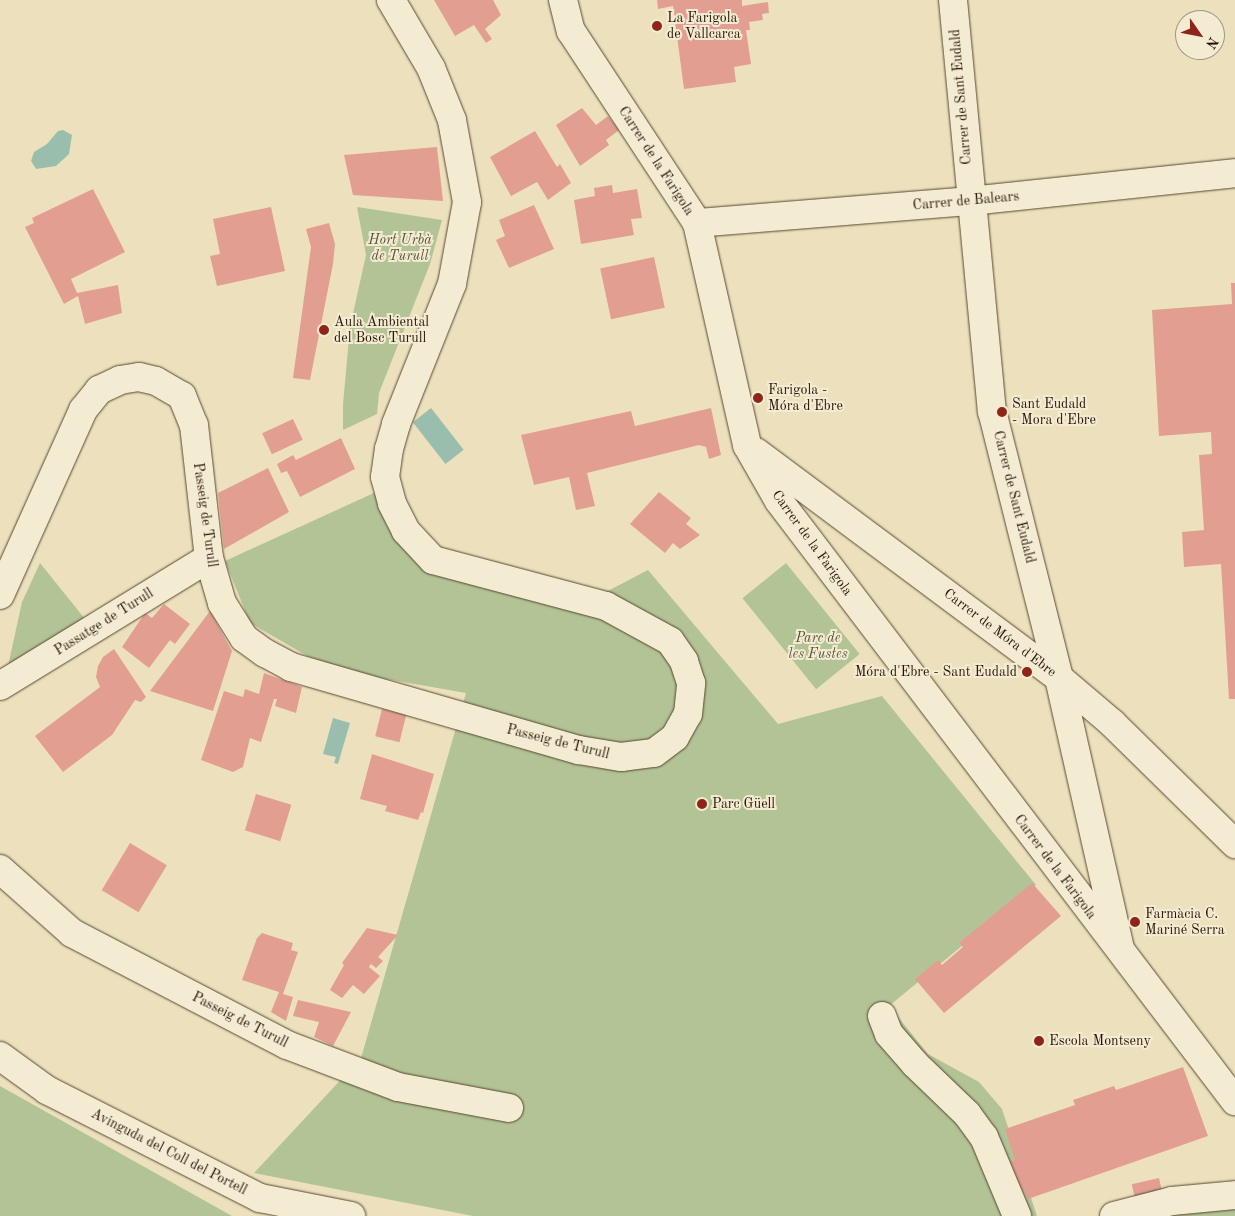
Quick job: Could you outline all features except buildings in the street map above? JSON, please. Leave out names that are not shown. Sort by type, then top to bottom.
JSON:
[{"type":"street","name":"Passeig de Turull","points":[[0,595],[83,410],[99,390],[120,380],[139,377],[171,387],[188,404],[194,425],[209,558],[229,619],[244,638],[291,668],[579,750],[621,757],[654,753],[675,737],[688,714],[691,683],[684,661],[670,641],[606,606],[432,560],[406,531],[392,503],[385,477],[389,449],[452,284],[467,202],[452,120],[431,68],[391,0]]},
{"type":"street","name":"Carrer de la Farigola","points":[[563,0],[571,30],[697,223],[747,445],[779,501],[1122,956],[1235,1101]]},
{"type":"street","name":"Carrer de Sant Eudald","points":[[953,0],[970,201],[992,411],[1060,678],[1122,956]]},
{"type":"street","name":"Carrer de Balears","points":[[697,223],[970,201],[1235,173]]},
{"type":"street","name":"Carrer de Móra d'Ebre","points":[[747,445],[1060,678],[1112,724],[1235,844]]},
{"type":"street","name":"Passatge de Turull","points":[[0,686],[209,558]]},
{"type":"street","name":"Passeig de Turull","points":[[0,869],[72,934],[287,1045],[398,1087],[509,1108]]},
{"type":"street","points":[[882,1016],[889,1034],[915,1064],[967,1114],[984,1137],[1017,1216]]},
{"type":"street","name":"Avinguda del Coll del Portell","points":[[0,1056],[47,1090],[260,1198],[351,1216]]},
{"type":"street","points":[[1114,1216],[1172,1201],[1235,1194]]},
{"type":"green space","name":"Hort Urbà de Turull","points":[[357,207],[442,220],[430,264],[379,393],[377,414],[343,430],[343,404],[350,327],[366,255]]},
{"type":"green space","name":"Parc Güell","points":[[376,492],[391,533],[422,567],[577,607],[648,570],[778,724],[882,696],[1036,885],[889,1006],[928,1054],[979,1082],[1002,1109],[1037,1216],[473,1216],[254,1173],[361,1058],[466,693],[363,675],[309,657],[250,623],[225,561]]},
{"type":"green space","points":[[40,563],[85,619],[8,666],[22,602]]},
{"type":"green space","name":"Parc de les Fustes","points":[[786,563],[860,654],[816,689],[742,598]]},
{"type":"green space","points":[[0,1086],[232,1216],[0,1216]]},
{"type":"green space","points":[[1212,1206],[1235,1206],[1235,1216],[1171,1216]]},
{"type":"shaded area","points":[[63,130],[72,135],[69,154],[56,166],[36,169],[31,161],[34,152],[47,144],[58,131]]},
{"type":"shaded area","points":[[431,408],[464,450],[446,464],[413,422]]},
{"type":"shaded area","points":[[333,718],[350,723],[338,764],[334,763],[336,757],[323,754]]},
{"type":"place","name":"La Farigola de Vallcarca","points":[[657,26]]},
{"type":"place","name":"Aula Ambiental del Bosc Turull","points":[[324,330]]},
{"type":"place","name":"Farigola - Móra d'Ebre","points":[[758,398]]},
{"type":"place","name":"Sant Eudald - Mora d'Ebre","points":[[1002,412]]},
{"type":"place","name":"Móra d'Ebre - Sant Eudald","points":[[1027,672]]},
{"type":"place","name":"Parc Güell","points":[[702,804]]},
{"type":"place","name":"Farmàcia C. Mariné Serra","points":[[1135,922]]},
{"type":"place","name":"Escola Montseny","points":[[1039,1041]]}]
